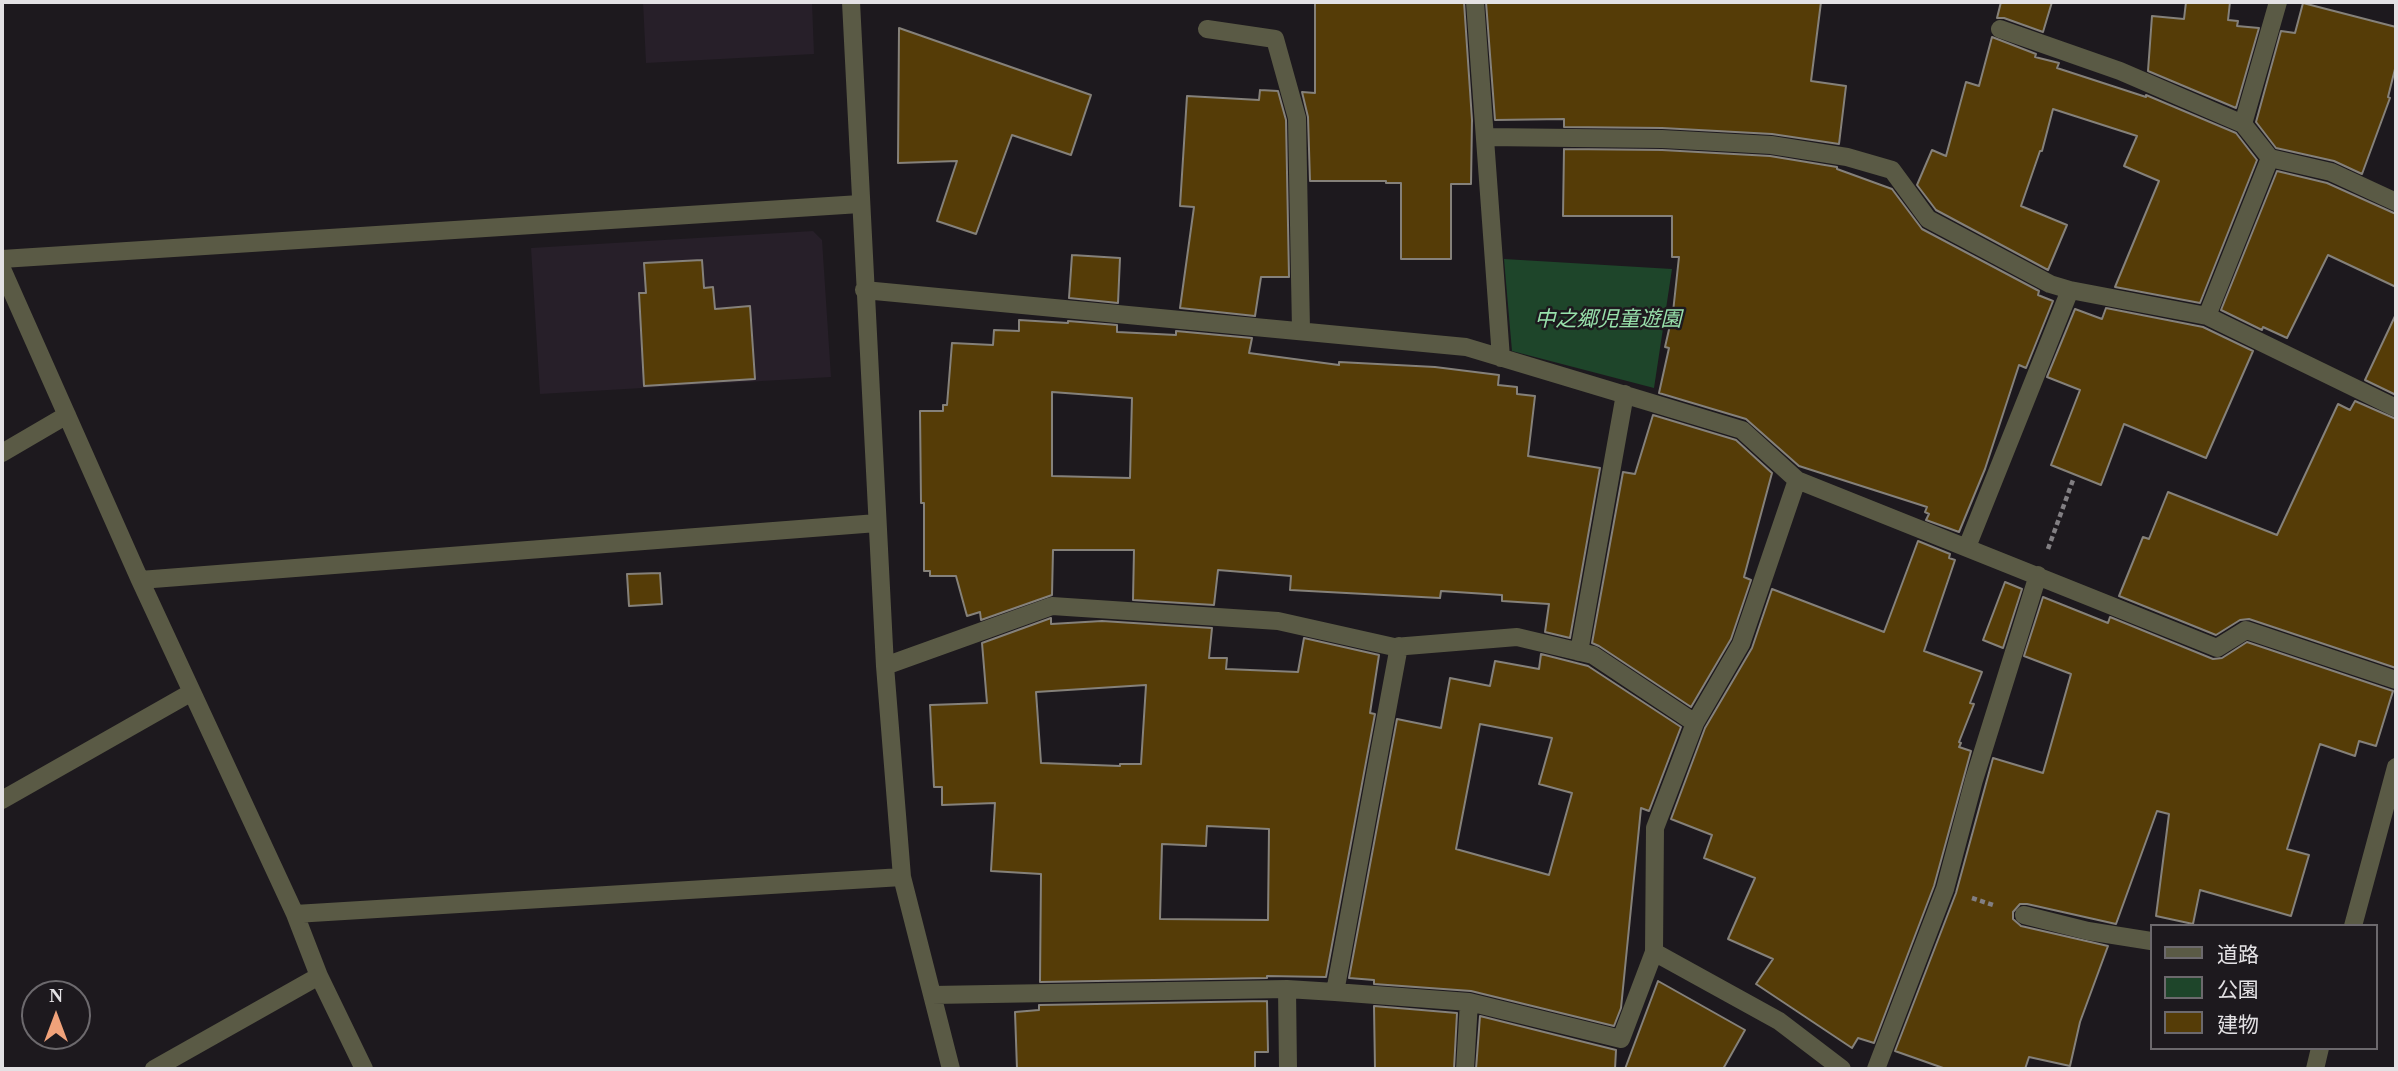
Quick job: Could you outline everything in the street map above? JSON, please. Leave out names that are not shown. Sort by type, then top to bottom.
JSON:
[{"type":"street","points":[[852,2],[864,290],[885,666],[902,877],[951,1069]]},
{"type":"street","points":[[1475,2],[1501,358]]},
{"type":"street","points":[[2243,124],[2278,2]]},
{"type":"street","points":[[1207,29],[1275,39],[1297,118],[1301,330]]},
{"type":"street","points":[[2000,29],[2120,71],[2243,124],[2270,158],[2331,172],[2396,202]]},
{"type":"street","points":[[1486,137],[1662,139],[1771,145],[1847,157],[1892,170],[1928,219],[2050,284],[2207,316],[2396,408]]},
{"type":"street","points":[[2207,316],[2270,158]]},
{"type":"street","points":[[2,259],[860,204]]},
{"type":"street","points":[[2,269],[295,914],[319,976],[365,1069]]},
{"type":"street","points":[[864,290],[1466,347],[1742,430],[1797,480],[2217,648],[2246,630],[2396,680]]},
{"type":"street","points":[[1967,547],[2070,290]]},
{"type":"street","points":[[1579,652],[1625,394]]},
{"type":"street","points":[[2,453],[67,415]]},
{"type":"street","points":[[932,995],[1286,989],[1335,992],[1469,1002],[1621,1039],[1654,952],[1655,828],[1695,723],[1741,644],[1797,480]]},
{"type":"street","points":[[141,580],[877,523]]},
{"type":"street","points":[[1875,1069],[1945,889],[1974,780],[2038,575]]},
{"type":"street","points":[[885,666],[1052,606],[1278,621],[1394,647],[1517,637],[1593,655],[1695,723]]},
{"type":"street","points":[[1335,992],[1399,646]]},
{"type":"street","points":[[2,800],[192,692]]},
{"type":"street","points":[[2354,924],[2396,767]]},
{"type":"street","points":[[295,914],[902,877]]},
{"type":"street","points":[[2024,915],[2088,931],[2150,941]]},
{"type":"street","points":[[1654,952],[1779,1021],[1842,1069]]},
{"type":"street","points":[[154,1069],[319,976]]},
{"type":"street","points":[[1286,989],[1287,1069]]},
{"type":"street","points":[[1465,1069],[1469,1002]]},
{"type":"street","points":[[2315,1069],[2320,1050]]},
{"type":"path","points":[[2038,575],[2073,480]]},
{"type":"path","points":[[1945,889],[2024,915]]},
{"type":"shaded area","points":[[643,2],[812,2],[814,54],[646,63]]},
{"type":"shaded area","points":[[813,231],[822,240],[831,377],[540,394],[531,248]]},
{"type":"green space","name":"中之郷児童遊園","points":[[1504,259],[1672,269],[1654,388],[1512,351]]},
{"type":"building","points":[[1315,2],[1464,2],[1472,120],[1471,184],[1451,184],[1451,259],[1401,259],[1401,183],[1310,181],[1308,117],[1302,92],[1315,93]]},
{"type":"building","points":[[1486,2],[1821,2],[1811,81],[1846,86],[1839,144],[1772,134],[1662,128],[1564,127],[1564,119],[1495,120]]},
{"type":"building","points":[[2001,2],[2052,2],[2043,32],[1997,18]]},
{"type":"building","points":[[2186,2],[2230,2],[2228,20],[2238,21],[2237,26],[2259,28],[2236,108],[2148,71],[2152,16],[2184,19]]},
{"type":"building","points":[[2303,3],[2396,27],[2396,65],[2388,97],[2390,98],[2362,174],[2334,161],[2276,148],[2256,122],[2281,31],[2295,33]]},
{"type":"building","points":[[899,28],[1091,95],[1071,155],[1012,135],[976,234],[937,221],[957,161],[898,163]]},
{"type":"building","points":[[1992,37],[2036,54],[2035,57],[2059,63],[2057,68],[2146,95],[2236,133],[2257,160],[2200,303],[2115,287],[2159,181],[2124,166],[2137,136],[2053,109],[2042,151],[2021,206],[2067,225],[2048,270],[1936,210],[1917,185],[1932,150],[1946,156],[1966,82],[1979,86]]},
{"type":"building","points":[[1260,90],[1278,91],[1286,120],[1289,277],[1261,277],[1255,316],[1180,308],[1194,207],[1180,206],[1187,96],[1259,100]]},
{"type":"building","points":[[1564,149],[1662,150],[1770,156],[1837,167],[1892,189],[1922,229],[2053,301],[2026,368],[2019,365],[1985,469],[1959,532],[1926,520],[1929,514],[1925,512],[1927,507],[1799,466],[1746,419],[1659,393],[1669,348],[1665,347],[1673,312],[1679,257],[1672,257],[1672,216],[1563,216]]},
{"type":"building","points":[[2277,171],[2327,183],[2396,214],[2396,287],[2328,255],[2287,338],[2263,327],[2262,330],[2221,310]]},
{"type":"building","points":[[1072,255],[1120,258],[1118,303],[1069,298]]},
{"type":"building","points":[[702,260],[704,288],[713,287],[715,309],[750,306],[755,379],[644,386],[639,293],[646,293],[644,263]]},
{"type":"building","points":[[2106,308],[2203,327],[2253,351],[2206,458],[2124,424],[2101,485],[2051,465],[2080,390],[2047,377],[2075,309],[2102,319]]},
{"type":"building","points":[[2396,314],[2396,395],[2365,380]]},
{"type":"building","points":[[1019,320],[1117,325],[1117,332],[1176,335],[1176,331],[1252,338],[1249,353],[1339,365],[1339,362],[1435,367],[1499,375],[1498,385],[1517,387],[1517,394],[1535,396],[1528,456],[1600,468],[1570,638],[1545,632],[1549,604],[1502,601],[1502,595],[1441,591],[1440,598],[1290,590],[1291,576],[1218,570],[1214,605],[1133,600],[1134,550],[1053,550],[1052,595],[981,620],[980,612],[967,616],[956,576],[930,576],[930,571],[924,571],[920,411],[943,411],[943,405],[947,405],[952,343],[993,345],[994,330],[1019,331]],"holes":[[[1052,392],[1132,398],[1130,478],[1052,476]]]},
{"type":"building","points":[[2355,401],[2396,419],[2396,668],[2249,619],[2240,620],[2216,635],[2119,596],[2143,537],[2149,539],[2168,492],[2277,535],[2338,404],[2350,410]]},
{"type":"building","points":[[1653,415],[1736,440],[1772,473],[1744,577],[1751,580],[1731,639],[1691,707],[1592,643],[1623,472],[1635,474]]},
{"type":"building","points":[[1918,541],[1950,554],[1949,558],[1955,560],[1924,651],[1982,672],[1970,703],[1974,704],[1959,742],[1959,747],[1971,751],[1934,886],[1874,1043],[1858,1038],[1852,1048],[1756,984],[1773,959],[1728,939],[1755,878],[1704,858],[1712,835],[1671,819],[1705,728],[1752,648],[1772,589],[1884,632]]},
{"type":"building","points":[[660,573],[662,604],[629,606],[627,574]]},
{"type":"building","points":[[2005,582],[2022,589],[2003,648],[1983,640]]},
{"type":"building","points":[[2043,597],[2108,623],[2110,617],[2213,659],[2222,658],[2247,642],[2393,691],[2376,746],[2359,741],[2355,756],[2320,744],[2287,849],[2309,855],[2291,916],[2200,890],[2193,924],[2156,916],[2169,814],[2157,811],[2116,924],[2027,904],[2020,904],[2013,912],[2013,919],[2021,926],[2108,946],[2080,1022],[2070,1066],[2029,1057],[2025,1069],[1946,1069],[1895,1051],[1956,893],[1993,758],[2043,773],[2071,674],[2024,656]]},
{"type":"building","points":[[1051,618],[1051,624],[1102,621],[1212,628],[1209,658],[1227,658],[1226,669],[1298,672],[1304,638],[1379,655],[1370,713],[1375,714],[1326,977],[1040,982],[1041,874],[991,871],[995,803],[942,805],[942,787],[934,787],[930,705],[987,703],[982,643]],"holes":[[[1146,685],[1141,764],[1120,766],[1041,763],[1036,692]],[[1207,826],[1269,829],[1268,920],[1160,919],[1162,844],[1206,846]]]},
{"type":"building","points":[[1541,654],[1588,666],[1681,727],[1649,811],[1641,808],[1621,1008],[1614,1026],[1471,991],[1374,984],[1374,980],[1349,978],[1397,719],[1441,728],[1450,678],[1490,686],[1495,661],[1539,669]],"holes":[[[1480,724],[1552,738],[1539,784],[1572,793],[1549,875],[1456,849]]]},
{"type":"building","points":[[1658,981],[1745,1030],[1723,1069],[1625,1069]]},
{"type":"building","points":[[1267,1001],[1268,1052],[1255,1052],[1255,1069],[1017,1069],[1015,1012],[1039,1010],[1039,1005]]},
{"type":"building","points":[[1374,1006],[1457,1013],[1454,1069],[1375,1069]]},
{"type":"building","points":[[1480,1016],[1616,1050],[1615,1069],[1476,1069]]}]
